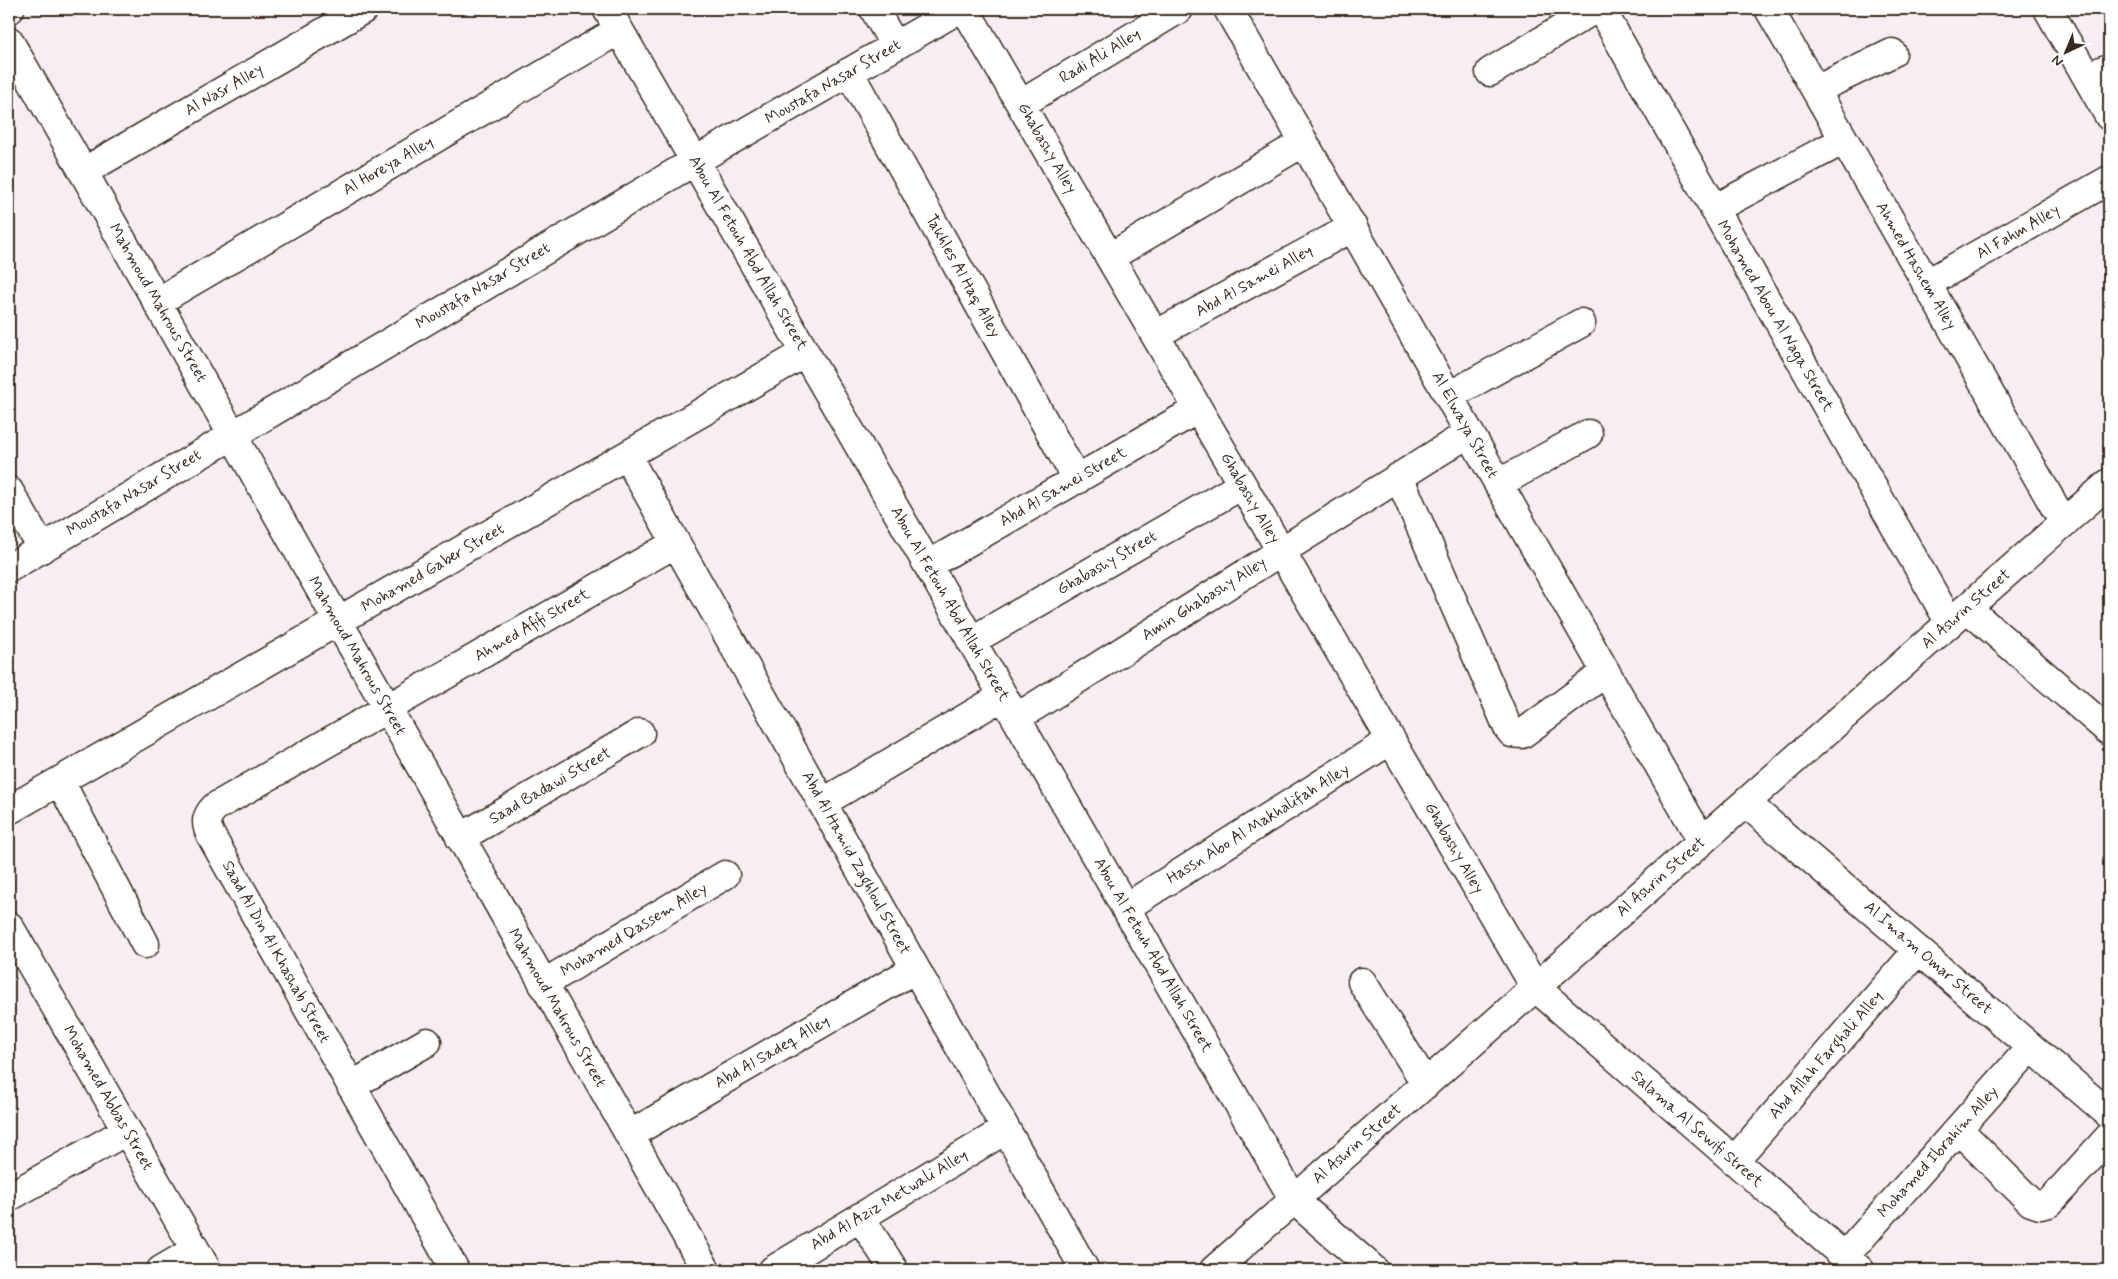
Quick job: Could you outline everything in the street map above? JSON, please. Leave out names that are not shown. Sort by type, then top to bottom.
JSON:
[{"type":"street","name":"Al Nasr Alley","points":[[83,172],[364,9]]},
{"type":"street","points":[[874,9],[895,46]]},
{"type":"street","name":"Moustafa Nasar Street","points":[[9,568],[695,161],[959,9]]},
{"type":"street","name":"Ghabashy Alley","points":[[965,9],[1535,988]]},
{"type":"street","name":"Radi Ali Alley","points":[[1021,104],[1179,9]]},
{"type":"street","name":"Al Elwaya Street","points":[[1228,9],[1702,841]]},
{"type":"street","points":[[1490,72],[1595,9]]},
{"type":"street","name":"Mohamed Abou Al Naga Street","points":[[1600,9],[1714,209],[1959,616],[2109,731]]},
{"type":"street","name":"Ahmed Hashem Alley","points":[[1769,9],[2064,523]]},
{"type":"street","points":[[2048,9],[2098,72],[2109,116]]},
{"type":"street","name":"Abou Al Fetouh Abd Allah Street","points":[[611,14],[1294,1200],[1374,1270]]},
{"type":"street","name":"Al Horeya Alley","points":[[157,302],[611,14]]},
{"type":"street","name":"Mahmoud Mahrous Street","points":[[9,41],[706,1270]]},
{"type":"street","points":[[1816,90],[1892,53]]},
{"type":"street","name":"Takhles Al Haq Alley","points":[[849,72],[1076,480]]},
{"type":"street","points":[[1714,209],[1844,140]]},
{"type":"street","points":[[1110,257],[1304,142]]},
{"type":"street","name":"Al Fahm Alley","points":[[1926,284],[2109,180]]},
{"type":"street","name":"Abd Al Samei Alley","points":[[1155,335],[1353,227]]},
{"type":"street","points":[[1449,396],[1581,323]]},
{"type":"street","name":"Mohamed Gaber Street","points":[[9,810],[805,352]]},
{"type":"street","name":"Abd Al Samei Street","points":[[928,566],[1198,409]]},
{"type":"street","name":"Amin Ghabashy Alley","points":[[822,803],[1009,707],[1281,551],[1469,433]]},
{"type":"street","points":[[1498,484],[1588,434]]},
{"type":"street","name":"Abd Al Hamid Zaghloul Street","points":[[627,456],[1084,1270]]},
{"type":"street","points":[[1399,477],[1504,719],[1512,733],[1522,734],[1606,672]]},
{"type":"street","name":"Al Ashrin Street","points":[[1214,1270],[2109,483]]},
{"type":"street","name":"Ghabashy Street","points":[[971,641],[1242,485]]},
{"type":"street","points":[[9,490],[42,548]]},
{"type":"street","name":"Ahmed Afifi Street","points":[[387,708],[676,543]]},
{"type":"street","name":"Saad Al Din Al Khashab Street","points":[[387,708],[215,807],[208,814],[206,825],[455,1270]]},
{"type":"street","name":"Saad Badawi Street","points":[[460,838],[640,733]]},
{"type":"street","name":"Hassn Abo Al Makhalifah Alley","points":[[1125,908],[1391,740]]},
{"type":"street","points":[[60,781],[145,944]]},
{"type":"street","name":"Al Imam Omar Street","points":[[1746,803],[2109,1114]]},
{"type":"street","name":"Mohamed Qassem Alley","points":[[543,984],[725,875]]},
{"type":"street","name":"Mohamed Abbas Street","points":[[9,926],[201,1260]]},
{"type":"street","name":"Abd Allah Farghali Alley","points":[[1734,1160],[1918,950]]},
{"type":"street","name":"Abd Al Sadeq Alley","points":[[629,1135],[915,969]]},
{"type":"street","points":[[1362,982],[1426,1084]]},
{"type":"street","name":"Salama Al Sewifi Street","points":[[1535,988],[1852,1264]]},
{"type":"street","points":[[351,1086],[427,1042]]},
{"type":"street","name":"Mohamed Ibrahim Alley","points":[[1852,1264],[1958,1129],[2031,1047]]},
{"type":"street","points":[[1958,1129],[2031,1202],[2040,1205],[2049,1203],[2109,1137]]},
{"type":"street","points":[[9,1197],[126,1130]]},
{"type":"street","name":"Abd Al Aziz Metwali Alley","points":[[773,1270],[1006,1130]]},
{"type":"street","points":[[860,1217],[894,1270]]},
{"type":"street","points":[[161,1270],[201,1260]]}]
